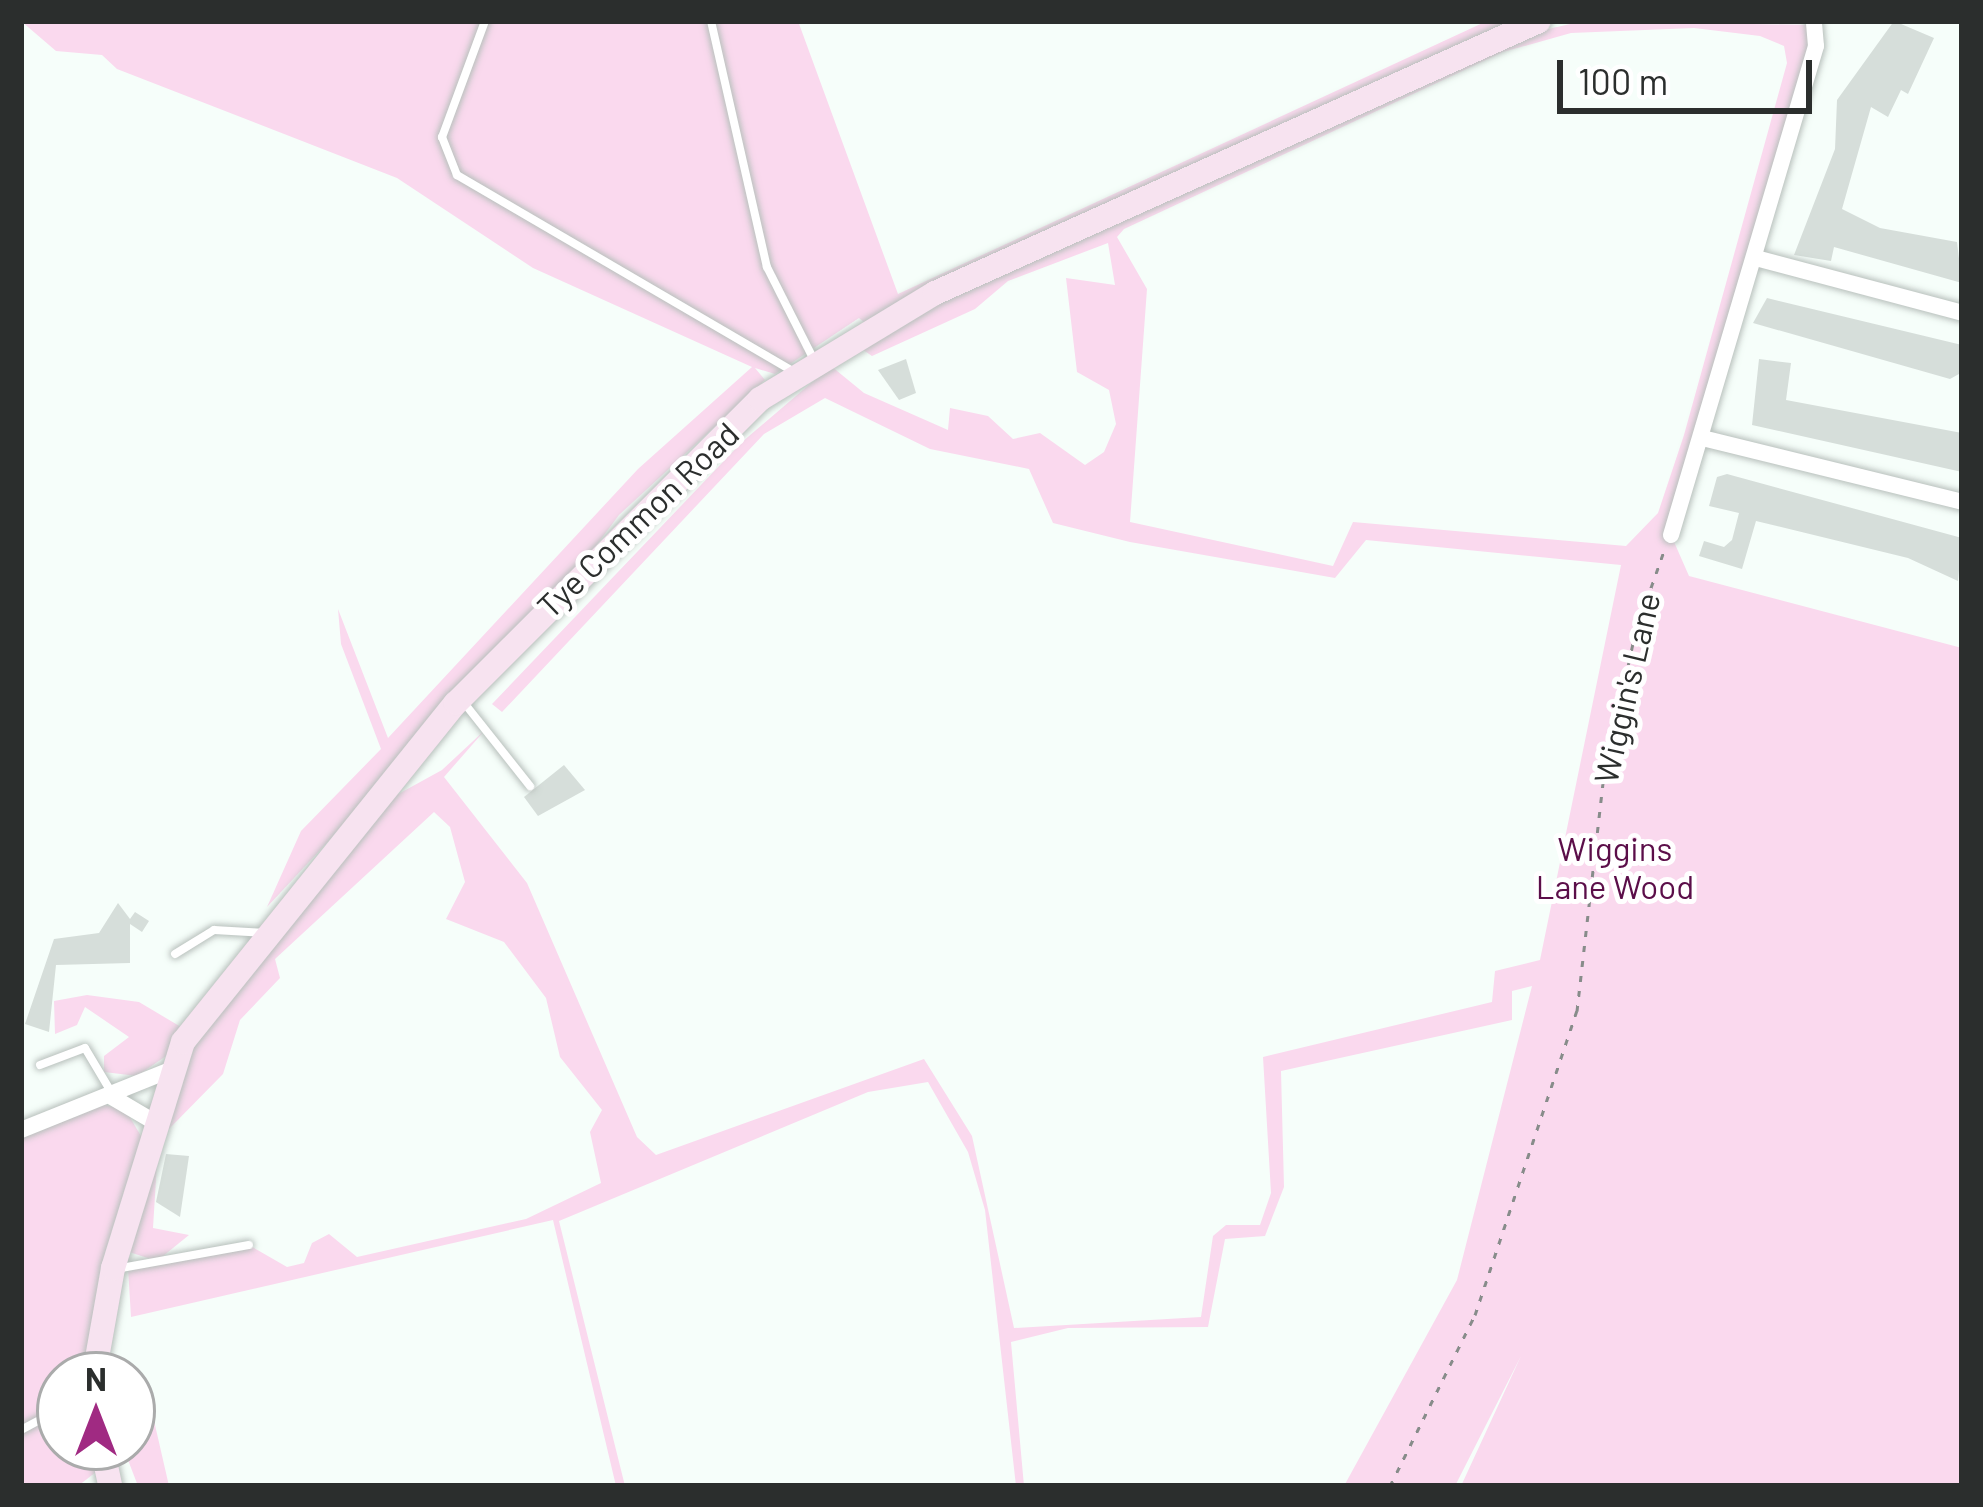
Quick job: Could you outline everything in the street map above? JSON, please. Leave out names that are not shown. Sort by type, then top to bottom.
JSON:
[{"type":"street","name":"Tye Common Road","points":[[98,1351],[113,1268],[170,1070],[267,933],[460,698],[806,367],[1046,240],[1539,21]]},
{"type":"street","points":[[1671,536],[1816,46],[1814,21]]},
{"type":"street","points":[[1756,258],[1962,313]]},
{"type":"street","points":[[1702,438],[1962,502]]},
{"type":"street","points":[[21,1130],[170,1070]]},
{"type":"street","points":[[112,1097],[156,1123]]},
{"type":"lane","points":[[485,21],[442,137],[457,175],[806,367]]},
{"type":"lane","points":[[711,21],[767,267],[806,367]]},
{"type":"lane","points":[[460,698],[530,786]]},
{"type":"lane","points":[[175,954],[214,930],[267,933]]},
{"type":"lane","points":[[40,1065],[85,1048],[112,1097]]},
{"type":"lane","points":[[113,1268],[249,1245]]},
{"type":"path","name":"Wiggin's Lane","points":[[1390,1486],[1475,1315],[1577,1011],[1603,782],[1636,629],[1671,536]]},
{"type":"green space","name":"Wiggins Lane Wood","points":[[21,21],[798,21],[898,294],[1487,21],[1539,21],[1514,37],[1583,21],[1815,25],[1671,535],[1689,576],[1962,648],[1962,1486],[1461,1486],[1521,1356],[1455,1486],[1344,1486],[1457,1280],[1532,986],[1512,991],[1512,1020],[1281,1071],[1284,1187],[1265,1236],[1225,1239],[1208,1327],[1068,1328],[1011,1342],[1024,1486],[1016,1486],[985,1210],[968,1152],[928,1082],[868,1092],[559,1221],[625,1486],[616,1486],[553,1220],[131,1317],[128,1268],[249,1245],[287,1267],[304,1263],[312,1243],[329,1234],[357,1257],[526,1219],[601,1183],[590,1132],[602,1110],[560,1057],[546,998],[504,942],[446,919],[465,882],[450,827],[434,812],[275,959],[280,978],[240,1020],[223,1074],[164,1134],[170,1070],[382,803],[442,770],[486,729],[444,777],[527,883],[637,1137],[656,1155],[924,1059],[972,1136],[1014,1328],[1201,1317],[1213,1236],[1226,1225],[1260,1225],[1271,1193],[1263,1057],[1492,1002],[1495,971],[1540,960],[1621,565],[1366,540],[1335,578],[1130,542],[1053,523],[1029,469],[930,449],[825,398],[764,434],[502,712],[492,704],[742,442],[831,366],[864,393],[948,430],[950,408],[988,416],[1013,439],[1040,433],[1085,465],[1104,452],[1116,424],[1109,390],[1077,372],[1066,278],[1115,285],[1108,243],[1008,281],[975,309],[872,356],[850,341],[871,328],[859,318],[775,374],[755,368],[765,380],[619,515],[562,591],[267,907],[301,831],[381,749],[341,644],[338,609],[388,738],[638,469],[752,367],[533,268],[397,178],[117,69],[102,55],[56,51]],"holes":[[[1694,28],[1760,36],[1784,46],[1787,63],[1684,435],[1658,513],[1626,546],[1353,522],[1333,566],[1130,522],[1147,289],[1117,237],[1124,229],[1503,52],[1571,33]]]},
{"type":"green space","points":[[87,995],[139,1002],[181,1027],[166,1056],[137,1076],[104,1072],[104,1056],[129,1037],[85,1007],[77,1025],[55,1034],[54,1001]]},
{"type":"green space","points":[[99,1104],[125,1109],[157,1163],[153,1228],[189,1235],[157,1261],[129,1252],[101,1351],[36,1351],[36,1471],[96,1471],[78,1486],[21,1486],[21,1128]]},
{"type":"green space","points":[[156,1429],[169,1486],[138,1486],[132,1471],[156,1471]]},
{"type":"building","points":[[1894,21],[1934,38],[1908,94],[1901,90],[1888,117],[1871,107],[1842,209],[1880,228],[1957,242],[1962,283],[1834,247],[1831,261],[1794,255],[1835,149],[1837,100]]},
{"type":"building","points":[[1767,298],[1962,345],[1959,374],[1950,379],[1753,323]]},
{"type":"building","points":[[906,359],[916,393],[899,400],[878,370]]},
{"type":"building","points":[[1759,359],[1791,363],[1786,400],[1962,433],[1962,472],[1752,425]]},
{"type":"building","points":[[1727,474],[1962,538],[1958,581],[1908,558],[1756,521],[1742,569],[1699,556],[1704,541],[1724,547],[1732,540],[1739,513],[1709,506],[1717,477]]},
{"type":"building","points":[[564,765],[585,790],[538,816],[524,797]]},
{"type":"building","points":[[118,903],[130,919],[135,912],[149,921],[142,932],[130,924],[130,963],[56,965],[49,1032],[25,1024],[54,939],[99,933]]},
{"type":"building","points":[[166,1154],[189,1156],[180,1217],[156,1202]]}]
